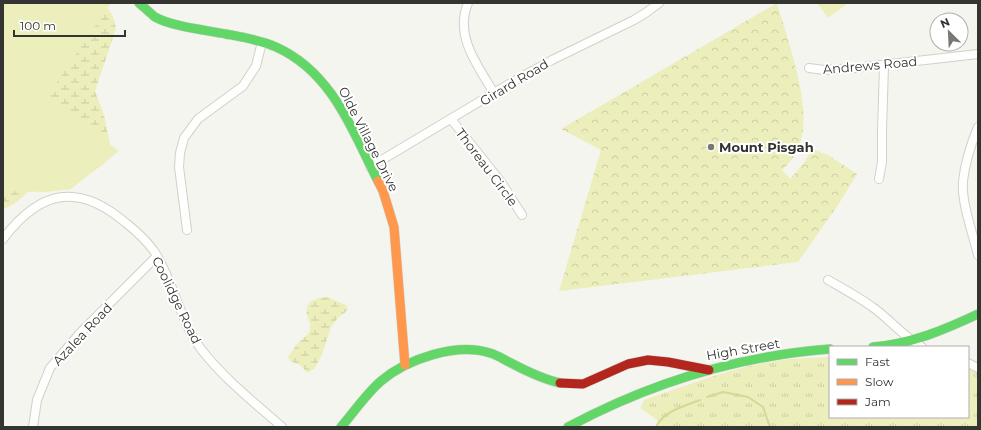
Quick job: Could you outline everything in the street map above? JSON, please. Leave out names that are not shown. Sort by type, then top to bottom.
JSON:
[{"type":"street","name":"Olde Village Drive","points":[[139,3],[156,16],[178,25],[244,37],[275,46],[294,56],[310,68],[327,86],[342,109],[383,191],[394,227],[406,365]]},
{"type":"street","points":[[468,3],[464,17],[467,44],[470,52],[494,93]]},
{"type":"street","name":"Girard Road","points":[[370,167],[552,60],[634,20],[659,3]]},
{"type":"street","points":[[188,230],[179,167],[180,153],[184,138],[198,119],[243,86],[256,66],[262,42]]},
{"type":"street","name":"Andrews Road","points":[[809,68],[824,70],[884,65],[978,54]]},
{"type":"street","points":[[879,179],[882,162],[884,65]]},
{"type":"street","name":"Thoreau Circle","points":[[451,119],[501,182],[522,215]]},
{"type":"street","points":[[978,127],[969,153],[963,182],[966,207],[978,254]]},
{"type":"street","name":"Coolidge Road","points":[[3,239],[18,221],[30,210],[43,202],[55,198],[82,198],[98,203],[118,216],[138,233],[157,256],[167,275],[189,328],[200,348],[232,383],[282,427]]},
{"type":"street","name":"Azalea Road","points":[[33,427],[37,400],[50,368],[80,333],[157,256]]},
{"type":"street","points":[[828,280],[871,306],[906,334],[912,342],[920,346]]},
{"type":"street","points":[[886,346],[912,342],[978,314]]},
{"type":"street","name":"High Street","points":[[341,427],[381,381],[399,368],[446,352],[466,348],[488,352],[536,376],[560,384],[580,385],[629,364],[645,361],[666,362],[709,370],[738,362],[771,356],[829,349]]},
{"type":"street","points":[[969,364],[978,368]]},
{"type":"street","points":[[568,427],[619,401],[709,370]]},
{"type":"green space","points":[[3,3],[105,3],[113,16],[116,29],[95,91],[104,115],[111,149],[104,164],[89,174],[30,191],[14,204],[3,209]]},
{"type":"green space","points":[[3,3],[111,3],[46,98],[119,151],[71,189],[46,192],[3,191]]},
{"type":"green space","name":"Mount Pisgah","points":[[777,3],[796,70],[803,105],[804,121],[801,141],[797,151],[782,170],[790,179],[804,163],[812,149],[828,155],[857,174],[840,202],[798,262],[559,291],[601,150],[561,129]]},
{"type":"green space","points":[[817,3],[846,3],[847,4],[828,18]]},
{"type":"green space","points":[[327,297],[346,305],[348,310],[338,318],[331,327],[323,352],[315,368],[308,373],[300,365],[290,361],[288,357],[310,330],[307,306],[315,299]]},
{"type":"green space","points":[[829,357],[829,418],[969,418],[969,369],[978,373],[978,427],[660,427],[657,420],[640,408],[644,400],[697,381],[753,365],[790,359]]},
{"type":"waterway","points":[[707,397],[723,392],[748,397],[763,407],[770,427]]},
{"type":"waterway","points":[[656,427],[669,413],[700,400]]},
{"type":"traffic: fast","points":[[139,3],[155,17],[162,20],[180,26],[258,41],[276,47],[295,58],[312,71],[338,104],[378,181]]},
{"type":"traffic: fast","points":[[880,346],[901,343],[927,335],[978,314]]},
{"type":"traffic: fast","points":[[568,427],[630,397],[695,374],[761,358],[829,349]]},
{"type":"traffic: fast","points":[[341,427],[370,392],[392,373],[418,360],[448,351],[477,350],[490,353],[522,369],[560,383]]},
{"type":"traffic: slow","points":[[378,181],[383,191],[394,227],[405,365]]},
{"type":"traffic: jam","points":[[560,383],[583,384],[628,364],[648,360],[668,362],[709,370]]},
{"type":"place","name":"Mount Pisgah","points":[[711,147]]}]
